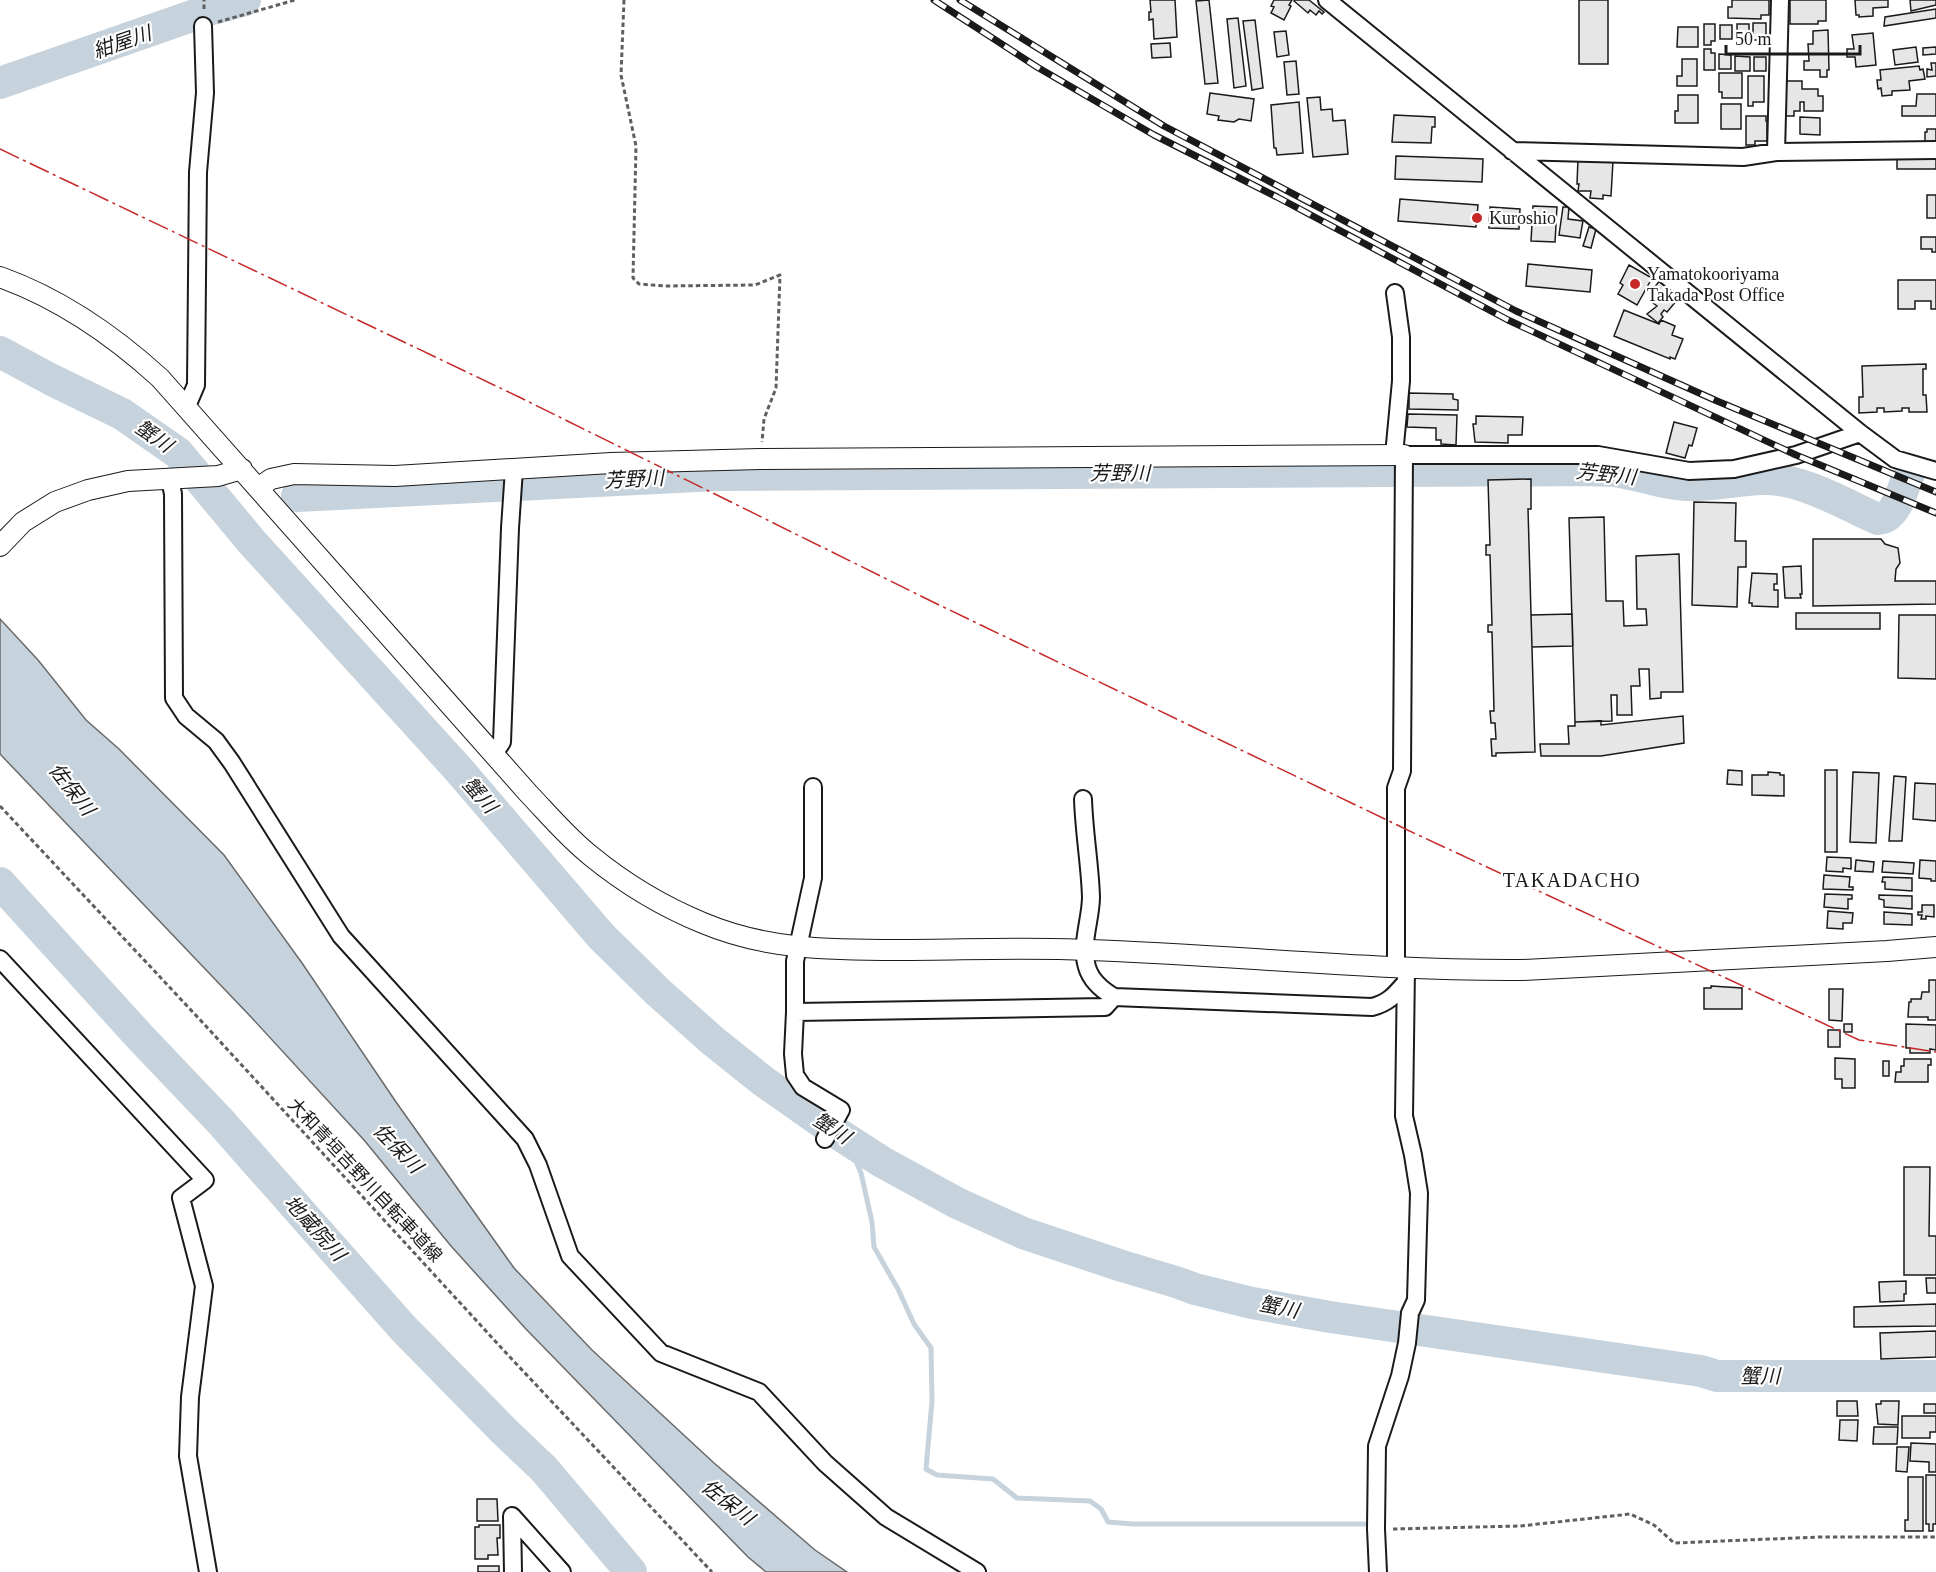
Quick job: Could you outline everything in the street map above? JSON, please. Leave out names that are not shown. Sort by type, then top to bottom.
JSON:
[{"type":"street","points":[[1327,0],[1860,433],[1895,459],[1936,471]]},
{"type":"street","points":[[1776,152],[1780,0]]},
{"type":"street","points":[[187,406],[196,385],[198,172],[205,93],[203,26]]},
{"type":"street","points":[[1512,151],[1743,158],[1776,152],[1936,150]]},
{"type":"street","points":[[0,277],[64,306],[133,354],[160,378],[528,793],[590,856],[645,894],[704,923],[766,943],[798,948],[1086,950],[1402,973],[1522,970],[1936,947]]},
{"type":"street","points":[[1378,1572],[1377,1446],[1400,1376],[1410,1313],[1416,1300],[1419,1193],[1404,1116],[1396,788],[1402,771],[1404,481],[1399,455],[1401,337],[1395,293]]},
{"type":"street","points":[[258,488],[272,479],[294,474],[395,476],[611,463],[760,459],[1598,455],[1689,471],[1734,469],[1796,455],[1860,433]]},
{"type":"street","points":[[494,754],[502,742],[514,469]]},
{"type":"street","points":[[0,546],[23,522],[55,502],[88,490],[128,481],[218,476],[242,470]]},
{"type":"street","points":[[172,479],[174,698],[186,716],[221,748],[341,936],[525,1139],[538,1165],[570,1256],[661,1353],[759,1392],[825,1463],[886,1517],[977,1572]]},
{"type":"street","points":[[813,787],[813,878],[795,961],[793,1054],[795,1075],[803,1087],[841,1110],[825,1139]]},
{"type":"street","points":[[1083,799],[1084,835],[1091,899],[1086,964],[1090,976],[1103,991],[1114,997],[1371,1007],[1393,998],[1402,973]]},
{"type":"street","points":[[0,959],[205,1180],[181,1198],[204,1286],[190,1397],[188,1456],[208,1572]]},
{"type":"street","points":[[795,1012],[1105,1007],[1114,997]]},
{"type":"street","points":[[513,1572],[512,1516],[562,1572]]},
{"type":"path","points":[[203,26],[294,0]]},
{"type":"path","points":[[624,0],[621,75],[636,146],[633,278],[639,284],[666,286],[755,285],[780,275],[776,388],[764,418],[760,459]]},
{"type":"path","name":"大和青垣吉野川自転車道線","points":[[0,806],[204,1024],[508,1356],[712,1572]]},
{"type":"path","points":[[1376,1529],[1520,1526],[1630,1514],[1654,1525],[1674,1544],[1820,1537],[1936,1537]]},
{"type":"water","name":"佐保川","points":[[0,619],[38,660],[86,720],[119,749],[224,855],[514,1268],[592,1350],[714,1463],[815,1550],[847,1572],[766,1572],[748,1557],[525,1328],[451,1246],[364,1140],[251,1017],[0,754]]},
{"type":"building","points":[[1150,0],[1175,0],[1177,37],[1154,39],[1153,19],[1149,20]]},
{"type":"building","points":[[1209,0],[1218,83],[1205,84],[1196,1]]},
{"type":"building","points":[[1274,0],[1292,0],[1284,20],[1271,13]]},
{"type":"building","points":[[1295,0],[1309,0],[1324,12],[1322,14],[1319,11],[1316,15],[1310,10],[1308,13]]},
{"type":"building","points":[[1579,0],[1608,0],[1608,64],[1579,64]]},
{"type":"building","points":[[1732,0],[1769,0],[1769,15],[1761,15],[1761,19],[1728,18],[1728,7],[1732,7]]},
{"type":"building","points":[[1790,0],[1826,0],[1826,21],[1818,21],[1818,24],[1790,24]]},
{"type":"building","points":[[1855,0],[1888,0],[1888,7],[1873,8],[1873,16],[1859,17],[1856,15]]},
{"type":"building","points":[[1910,0],[1936,0],[1936,5],[1911,11]]},
{"type":"building","points":[[1936,9],[1936,18],[1884,26],[1885,17]]},
{"type":"building","points":[[1238,18],[1246,86],[1234,88],[1227,19]]},
{"type":"building","points":[[1255,20],[1263,88],[1252,90],[1243,21]]},
{"type":"building","points":[[1753,23],[1766,23],[1766,40],[1753,40]]},
{"type":"building","points":[[1704,24],[1715,24],[1715,41],[1711,41],[1711,45],[1704,45]]},
{"type":"building","points":[[1737,24],[1749,24],[1749,40],[1737,39]]},
{"type":"building","points":[[1720,25],[1732,25],[1732,39],[1720,39]]},
{"type":"building","points":[[1678,27],[1698,27],[1698,47],[1677,47]]},
{"type":"building","points":[[1828,30],[1829,70],[1827,70],[1827,77],[1820,77],[1820,70],[1804,70],[1804,61],[1809,61],[1808,44],[1813,44],[1813,31]]},
{"type":"building","points":[[1286,31],[1289,55],[1277,57],[1274,32]]},
{"type":"building","points":[[1873,33],[1876,65],[1856,67],[1855,57],[1847,57],[1847,49],[1854,49],[1852,35]]},
{"type":"building","points":[[1170,43],[1171,57],[1152,58],[1151,44]]},
{"type":"building","points":[[1916,47],[1918,62],[1895,65],[1893,50]]},
{"type":"building","points":[[1936,47],[1936,54],[1923,55],[1923,48]]},
{"type":"building","points":[[1704,49],[1711,49],[1711,53],[1715,53],[1715,70],[1704,70]]},
{"type":"building","points":[[1719,54],[1731,55],[1731,69],[1719,69]]},
{"type":"building","points":[[1735,56],[1750,57],[1750,71],[1735,71]]},
{"type":"building","points":[[1754,57],[1766,57],[1766,71],[1754,71]]},
{"type":"building","points":[[1682,59],[1697,59],[1697,86],[1677,86],[1677,76],[1682,76]]},
{"type":"building","points":[[1296,61],[1299,94],[1287,95],[1284,62]]},
{"type":"building","points":[[1931,63],[1936,63],[1936,76],[1927,77],[1927,69],[1932,70]]},
{"type":"building","points":[[1919,66],[1920,70],[1923,69],[1925,79],[1909,81],[1910,90],[1892,91],[1892,95],[1882,96],[1877,80],[1881,80],[1880,70]]},
{"type":"building","points":[[1719,73],[1742,73],[1742,98],[1722,98],[1722,92],[1719,92]]},
{"type":"building","points":[[1748,76],[1764,76],[1764,102],[1753,102],[1753,106],[1748,106]]},
{"type":"building","points":[[1780,81],[1802,81],[1802,89],[1818,89],[1818,96],[1823,96],[1823,111],[1804,111],[1804,102],[1800,102],[1800,111],[1794,111],[1794,116],[1779,116]]},
{"type":"building","points":[[1210,93],[1254,99],[1251,121],[1218,120],[1219,116],[1207,114]]},
{"type":"building","points":[[1917,94],[1936,94],[1936,116],[1902,116],[1902,106],[1916,106]]},
{"type":"building","points":[[1678,95],[1698,95],[1698,123],[1675,123]]},
{"type":"building","points":[[1320,97],[1321,110],[1332,109],[1333,121],[1345,120],[1348,154],[1313,157],[1307,98]]},
{"type":"building","points":[[1299,102],[1303,153],[1277,155],[1276,148],[1274,148],[1271,105]]},
{"type":"building","points":[[1721,104],[1741,104],[1741,129],[1721,129]]},
{"type":"building","points":[[1394,115],[1435,117],[1431,143],[1392,142]]},
{"type":"building","points":[[1746,116],[1766,116],[1767,141],[1755,141],[1755,145],[1746,145]]},
{"type":"building","points":[[1800,117],[1820,118],[1820,135],[1800,134]]},
{"type":"building","points":[[1927,129],[1936,129],[1936,144],[1925,144]]},
{"type":"building","points":[[1897,154],[1936,154],[1936,169],[1897,169]]},
{"type":"building","points":[[1396,156],[1483,159],[1482,182],[1395,179]]},
{"type":"building","points":[[1578,159],[1613,161],[1611,196],[1603,195],[1603,199],[1590,198],[1591,191],[1578,191]]},
{"type":"building","points":[[1927,195],[1936,195],[1936,218],[1927,218]]},
{"type":"building","points":[[1400,199],[1478,205],[1476,227],[1398,221]]},
{"type":"building","points":[[1533,206],[1557,207],[1555,242],[1531,241]]},
{"type":"building","points":[[1490,207],[1520,209],[1519,229],[1489,228]]},
{"type":"building","points":[[1563,207],[1569,207],[1568,219],[1583,221],[1580,238],[1559,235]]},
{"type":"building","points":[[1589,227],[1596,229],[1591,248],[1583,246]]},
{"type":"building","points":[[1921,237],[1936,237],[1936,252],[1932,252],[1932,249],[1921,249]]},
{"type":"building","points":[[1528,264],[1592,270],[1590,292],[1526,286]]},
{"type":"building","name":"Yamatokooriyama Takada Post Office","points":[[1629,265],[1652,278],[1637,305],[1618,294],[1623,285],[1620,283]]},
{"type":"building","points":[[1661,279],[1669,286],[1667,288],[1672,293],[1674,291],[1679,295],[1667,312],[1664,310],[1661,314],[1663,317],[1658,323],[1647,314],[1657,306],[1649,300],[1653,296],[1650,293]]},
{"type":"building","points":[[1898,280],[1936,280],[1936,309],[1931,309],[1931,301],[1915,301],[1915,309],[1898,309]]},
{"type":"building","points":[[1624,310],[1659,324],[1661,320],[1675,326],[1672,335],[1683,339],[1675,359],[1614,336]]},
{"type":"building","points":[[1926,364],[1926,369],[1923,369],[1923,395],[1926,395],[1927,412],[1909,412],[1909,408],[1902,408],[1902,411],[1884,412],[1884,408],[1877,408],[1877,412],[1859,413],[1859,397],[1863,397],[1862,366]]},
{"type":"building","points":[[1409,393],[1453,394],[1453,399],[1458,400],[1458,410],[1409,409]]},
{"type":"building","points":[[1408,414],[1457,415],[1456,445],[1441,444],[1441,440],[1436,440],[1436,428],[1407,427]]},
{"type":"building","points":[[1476,416],[1523,417],[1522,435],[1508,435],[1508,443],[1475,442],[1473,424],[1476,424]]},
{"type":"building","points":[[1674,422],[1697,428],[1692,446],[1689,445],[1685,458],[1666,453]]},
{"type":"building","points":[[1531,479],[1531,509],[1528,509],[1535,752],[1496,753],[1496,756],[1492,756],[1491,739],[1496,739],[1495,723],[1491,723],[1490,711],[1494,711],[1492,632],[1488,632],[1488,625],[1492,625],[1490,555],[1486,555],[1486,545],[1490,545],[1488,480]]},
{"type":"building","points":[[1694,502],[1736,503],[1735,541],[1746,541],[1746,567],[1738,567],[1737,607],[1692,605]]},
{"type":"building","points":[[1604,517],[1606,601],[1623,601],[1624,626],[1647,625],[1646,609],[1637,609],[1636,556],[1679,554],[1683,692],[1661,692],[1661,698],[1650,699],[1649,669],[1639,669],[1640,686],[1631,686],[1632,715],[1617,715],[1617,695],[1611,695],[1612,721],[1575,722],[1569,518]]},
{"type":"building","points":[[1813,539],[1881,539],[1885,544],[1898,548],[1900,563],[1896,569],[1895,581],[1936,581],[1936,604],[1813,606]]},
{"type":"building","points":[[1801,566],[1801,598],[1785,598],[1783,567]]},
{"type":"building","points":[[1752,573],[1777,574],[1777,584],[1774,584],[1774,590],[1778,590],[1778,607],[1752,606],[1752,603],[1749,603]]},
{"type":"building","points":[[1796,613],[1880,613],[1880,629],[1796,629]]},
{"type":"building","points":[[1572,614],[1573,646],[1532,647],[1531,615]]},
{"type":"building","points":[[1899,615],[1936,615],[1936,679],[1898,678]]},
{"type":"building","points":[[1683,716],[1684,743],[1601,756],[1541,756],[1540,744],[1569,744],[1568,726],[1575,726],[1575,722],[1601,721],[1601,725]]},
{"type":"building","points":[[1728,770],[1742,771],[1742,785],[1727,784]]},
{"type":"building","points":[[1825,770],[1837,770],[1837,852],[1825,852]]},
{"type":"building","points":[[1768,772],[1784,775],[1784,796],[1752,795],[1752,775],[1768,775]]},
{"type":"building","points":[[1853,772],[1879,773],[1876,843],[1850,842]]},
{"type":"building","points":[[1894,776],[1906,777],[1902,841],[1889,841]]},
{"type":"building","points":[[1915,783],[1936,784],[1936,821],[1913,819]]},
{"type":"building","points":[[1827,857],[1851,858],[1851,869],[1843,868],[1843,872],[1826,871]]},
{"type":"building","points":[[1856,860],[1874,862],[1873,872],[1855,871]]},
{"type":"building","points":[[1920,860],[1936,861],[1936,881],[1919,878]]},
{"type":"building","points":[[1883,861],[1914,863],[1913,874],[1882,872]]},
{"type":"building","points":[[1824,875],[1850,877],[1849,887],[1853,887],[1853,890],[1823,889]]},
{"type":"building","points":[[1883,877],[1912,878],[1912,891],[1885,889],[1885,882],[1882,882]]},
{"type":"building","points":[[1825,894],[1852,895],[1852,899],[1848,899],[1848,909],[1824,907]]},
{"type":"building","points":[[1879,895],[1912,896],[1912,909],[1884,907],[1884,900],[1879,899]]},
{"type":"building","points":[[1922,905],[1934,905],[1934,917],[1926,916],[1926,919],[1921,919],[1922,915],[1918,915],[1918,912],[1922,912]]},
{"type":"building","points":[[1828,911],[1853,913],[1852,923],[1843,923],[1843,929],[1827,928]]},
{"type":"building","points":[[1884,912],[1912,914],[1912,925],[1884,924]]},
{"type":"building","points":[[1929,980],[1936,980],[1936,1020],[1928,1020],[1928,1017],[1908,1017],[1909,1002],[1911,999],[1921,999],[1922,992],[1929,992]]},
{"type":"building","points":[[1711,986],[1742,988],[1742,1009],[1704,1009],[1704,988],[1711,988]]},
{"type":"building","points":[[1829,989],[1843,989],[1842,1021],[1829,1020]]},
{"type":"building","points":[[1844,1024],[1852,1024],[1852,1032],[1844,1032]]},
{"type":"building","points":[[1906,1024],[1936,1025],[1936,1050],[1930,1049],[1930,1053],[1910,1053],[1910,1048],[1906,1048]]},
{"type":"building","points":[[1828,1030],[1840,1030],[1840,1047],[1828,1047]]},
{"type":"building","points":[[1835,1058],[1855,1059],[1855,1088],[1842,1088],[1842,1079],[1835,1079]]},
{"type":"building","points":[[1904,1059],[1931,1059],[1931,1065],[1928,1065],[1928,1082],[1895,1082],[1896,1072],[1901,1072]]},
{"type":"building","points":[[1883,1061],[1889,1061],[1889,1076],[1883,1076]]},
{"type":"building","points":[[1904,1167],[1930,1167],[1929,1236],[1936,1236],[1936,1275],[1904,1275]]},
{"type":"building","points":[[1926,1278],[1936,1278],[1936,1293],[1927,1293]]},
{"type":"building","points":[[1906,1281],[1904,1301],[1880,1302],[1879,1282]]},
{"type":"building","points":[[1936,1304],[1936,1326],[1854,1327],[1854,1307]]},
{"type":"building","points":[[1936,1331],[1936,1357],[1881,1359],[1880,1333]]},
{"type":"building","points":[[1837,1401],[1857,1401],[1858,1416],[1837,1416]]},
{"type":"building","points":[[1881,1401],[1899,1401],[1898,1425],[1878,1424],[1876,1404],[1881,1404]]},
{"type":"building","points":[[1924,1404],[1936,1404],[1936,1413],[1924,1413]]},
{"type":"building","points":[[1902,1416],[1936,1416],[1936,1432],[1930,1432],[1930,1438],[1902,1438]]},
{"type":"building","points":[[1840,1420],[1858,1420],[1857,1441],[1839,1440]]},
{"type":"building","points":[[1874,1427],[1898,1427],[1897,1444],[1873,1444]]},
{"type":"building","points":[[1911,1443],[1936,1444],[1936,1472],[1929,1472],[1929,1462],[1910,1461]]},
{"type":"building","points":[[1897,1447],[1909,1447],[1907,1472],[1896,1471]]},
{"type":"building","points":[[1926,1475],[1936,1475],[1936,1524],[1933,1524],[1933,1531],[1929,1531],[1929,1524],[1926,1524]]},
{"type":"building","points":[[1908,1477],[1923,1477],[1923,1531],[1905,1531],[1905,1520],[1908,1520]]},
{"type":"building","points":[[477,1499],[497,1499],[498,1521],[477,1521]]},
{"type":"building","points":[[500,1525],[500,1538],[497,1538],[498,1555],[488,1555],[488,1559],[475,1559],[475,1527]]},
{"type":"building","points":[[478,1566],[499,1566],[499,1572],[478,1572]]},
{"type":"waterway","name":"紺屋川","points":[[0,83],[212,9],[245,0]]},
{"type":"waterway","name":"蟹川","points":[[0,352],[122,414],[178,453],[251,541],[459,770],[601,936],[658,992],[713,1041],[763,1081],[882,1162],[957,1203],[1023,1233],[1195,1289],[1252,1303],[1330,1317],[1701,1371],[1717,1376],[1936,1376]]},
{"type":"waterway","name":"芳野川","points":[[297,496],[717,475],[1591,470],[1623,472],[1687,485],[1755,479],[1779,480],[1823,493],[1878,519],[1890,514],[1909,474]]},
{"type":"waterway","name":"地蔵院川","points":[[0,883],[220,1121],[403,1328],[544,1469],[631,1572]]},
{"type":"waterway","points":[[846,1138],[861,1173],[872,1222],[874,1247],[898,1289],[914,1324],[931,1348],[932,1401],[926,1469],[937,1475],[993,1479],[1017,1498],[1090,1501],[1101,1509],[1108,1522],[1133,1524],[1370,1524]]},
{"type":"railway","points":[[934,0],[1037,67],[1154,135],[1277,197],[1508,320],[1796,455],[1936,513]]},
{"type":"railway","points":[[960,0],[1164,126],[1516,311],[1717,401],[1936,492]]},
{"type":"power","points":[[0,149],[519,397],[935,603],[1416,834],[1859,1040],[1936,1052]]},
{"type":"place","name":"Kuroshio","points":[[1477,218]]},
{"type":"place","name":"Yamatokooriyama Takada Post Office","points":[[1635,284]]},
{"type":"district","name":"TAKADACHO","points":[[1572,880]]}]
